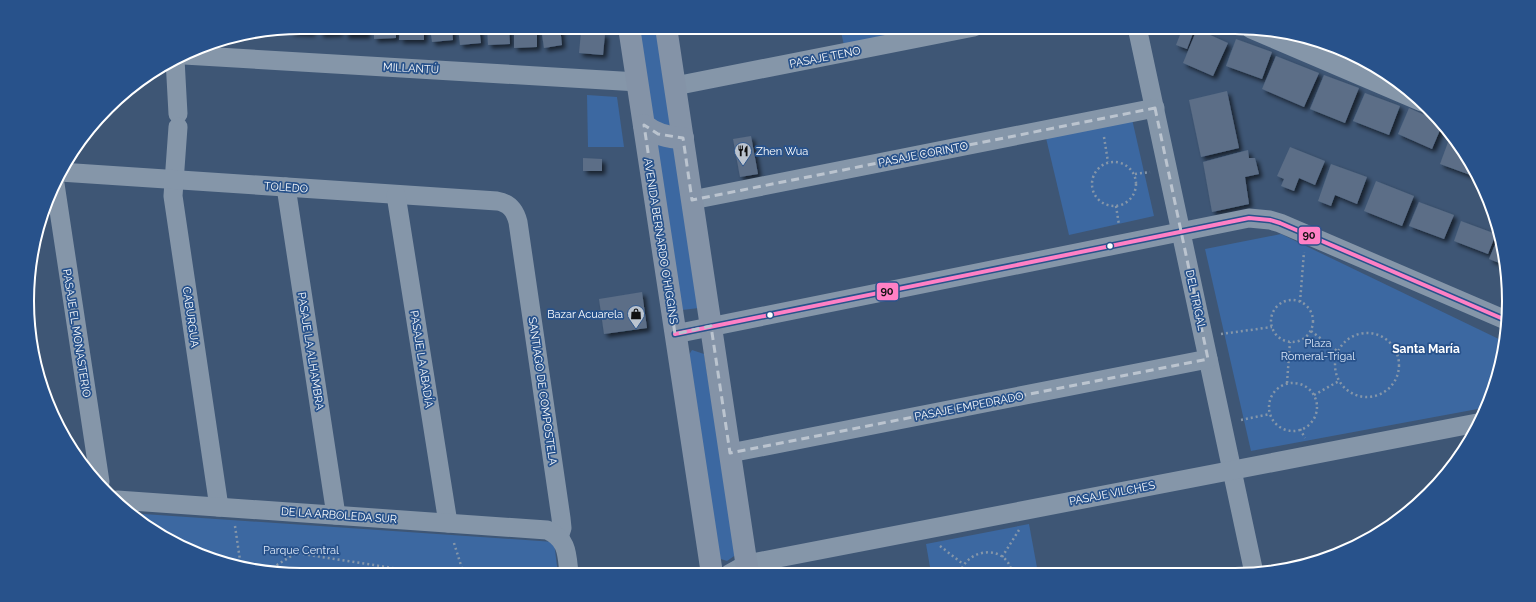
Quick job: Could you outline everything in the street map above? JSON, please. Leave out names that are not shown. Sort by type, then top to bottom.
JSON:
[{"type":"main road","name":"AVENIDA BERNARDO O'HIGGINS","points":[[630,34],[711,568]]},
{"type":"main road","points":[[667,34],[730,453],[741,568]]},
{"type":"main road","points":[[644,125],[658,134],[674,138],[683,138]]},
{"type":"street","name":"PASAJE TENO","points":[[675,86],[939,34]]},
{"type":"street","name":"DEL TRIGAL","points":[[1138,34],[1253,567]]},
{"type":"street","points":[[1267,36],[1405,95]]},
{"type":"street","name":"MILLANTÚ","points":[[196,56],[638,82]]},
{"type":"street","name":"CABURGUA","points":[[175,66],[178,120],[173,196],[226,507]]},
{"type":"street","name":"PASAJE CORINTO","points":[[692,200],[1154,108]]},
{"type":"street","name":"TOLEDO","points":[[67,173],[497,201],[511,207]]},
{"type":"street","name":"PASAJE LA ALHAMBRA","points":[[286,187],[336,515]]},
{"type":"street","name":"PASAJE EL MONASTERIO","points":[[56,195],[99,476]]},
{"type":"street","name":"PASAJE LA ABADÍA","points":[[396,195],[448,523]]},
{"type":"street","name":"SANTIAGO DE COMPOSTELA","points":[[511,207],[517,217],[518,222],[562,523],[559,537],[565,547],[569,568]]},
{"type":"street","points":[[675,334],[1249,218],[1270,220],[1501,318]]},
{"type":"street","name":"PASAJE EMPEDRADO","points":[[730,453],[1208,360]]},
{"type":"street","name":"PASAJE VILCHES","points":[[751,568],[1032,509],[1471,424]]},
{"type":"street","name":"DE LA ARBOLEDA SUR","points":[[123,500],[547,530],[559,537]]},
{"type":"path","points":[[1100,119],[1108,162]]},
{"type":"path","points":[[1108,162],[1120,162],[1127,165],[1134,174],[1137,185],[1135,192],[1131,199],[1124,204],[1116,206],[1101,202],[1095,196],[1092,189],[1096,171],[1101,165],[1108,162]]},
{"type":"path","points":[[1300,302],[1305,234]]},
{"type":"path","points":[[1292,300],[1300,302],[1306,305],[1311,311],[1313,319],[1311,331],[1307,336],[1298,342],[1290,342],[1279,338],[1272,326],[1271,321],[1273,314],[1278,306],[1284,302],[1292,300]]},
{"type":"path","points":[[1221,334],[1272,326]]},
{"type":"path","points":[[1311,331],[1337,351]]},
{"type":"path","points":[[1364,332],[1376,334],[1391,343],[1397,353],[1399,359],[1399,371],[1396,379],[1390,388],[1383,393],[1372,397],[1357,396],[1341,385],[1334,370],[1334,362],[1337,351],[1348,338],[1364,332]]},
{"type":"path","points":[[1287,383],[1290,342]]},
{"type":"path","points":[[1314,394],[1339,381]]},
{"type":"path","points":[[1295,382],[1308,388],[1314,394],[1317,410],[1314,418],[1308,426],[1300,430],[1292,431],[1283,429],[1273,421],[1268,406],[1273,393],[1279,387],[1287,383],[1295,382]]},
{"type":"path","points":[[1240,420],[1270,414]]},
{"type":"path","points":[[226,507],[239,561]]},
{"type":"path","points":[[1002,557],[1032,509]]},
{"type":"path","points":[[448,523],[462,568]]},
{"type":"path","points":[[962,568],[963,564],[969,558],[986,552],[994,553],[1002,557],[1008,563],[1010,568]]},
{"type":"path","points":[[275,566],[296,553],[393,568]]},
{"type":"highlighted area","points":[[1155,108],[1208,359],[730,453],[711,326],[675,334],[644,125],[658,134],[683,138],[692,200]]},
{"type":"green space","points":[[640,34],[657,34],[672,124],[662,128],[653,128]]},
{"type":"green space","points":[[842,34],[909,34],[845,50]]},
{"type":"green space","points":[[587,95],[617,97],[624,147],[588,147]]},
{"type":"green space","points":[[1132,119],[1154,216],[1069,235],[1046,138]]},
{"type":"green space","points":[[653,142],[674,144],[699,308],[682,310]]},
{"type":"green space","name":"Plaza Romeral-Trigal","points":[[1281,234],[1499,339],[1493,370],[1479,409],[1251,451],[1205,249]]},
{"type":"green space","points":[[692,350],[704,354],[737,554],[727,561],[718,558],[687,358]]},
{"type":"green space","name":"Parque Central","points":[[139,514],[554,542],[557,568],[301,568],[266,566],[232,559],[199,548],[167,532]]},
{"type":"green space","points":[[1029,524],[1037,568],[930,568],[926,544]]},
{"type":"building","points":[[345,34],[367,34],[367,35]]},
{"type":"building","points":[[374,34],[396,34],[396,38],[374,39]]},
{"type":"building","points":[[399,34],[424,34],[424,40],[399,40]]},
{"type":"building","points":[[431,34],[453,34],[453,40],[432,42]]},
{"type":"building","points":[[459,34],[480,34],[481,43],[460,45]]},
{"type":"building","points":[[487,34],[509,34],[510,44],[488,45]]},
{"type":"building","points":[[514,34],[537,34],[537,47],[514,48]]},
{"type":"building","points":[[542,34],[561,34],[562,45],[544,48]]},
{"type":"building","points":[[581,34],[605,34],[603,55],[579,53]]},
{"type":"building","points":[[1180,34],[1193,34],[1187,49],[1176,45]]},
{"type":"building","points":[[1195,34],[1208,34],[1228,43],[1213,76],[1183,63]]},
{"type":"building","points":[[1236,39],[1272,52],[1262,79],[1226,66]]},
{"type":"building","points":[[1276,56],[1319,73],[1304,107],[1262,89]]},
{"type":"building","points":[[1324,75],[1359,88],[1345,123],[1310,109]]},
{"type":"building","points":[[1227,91],[1239,148],[1201,157],[1189,100]]},
{"type":"building","points":[[1365,93],[1400,106],[1389,135],[1353,121]]},
{"type":"building","points":[[1409,108],[1428,116],[1440,130],[1432,149],[1398,134]]},
{"type":"building","points":[[751,136],[758,174],[740,177],[733,139]]},
{"type":"building","points":[[1449,140],[1470,175],[1440,164]]},
{"type":"building","points":[[1290,147],[1325,161],[1315,185],[1299,178],[1294,191],[1281,186],[1284,179],[1277,176]]},
{"type":"building","points":[[1248,150],[1249,158],[1255,158],[1259,174],[1245,177],[1249,204],[1212,212],[1203,162]]},
{"type":"building","points":[[583,158],[602,159],[602,171],[583,171]]},
{"type":"building","points":[[1331,164],[1367,177],[1357,204],[1335,195],[1331,206],[1318,201]]},
{"type":"building","points":[[1376,181],[1414,196],[1402,226],[1364,211]]},
{"type":"building","points":[[1419,202],[1454,215],[1444,239],[1409,226]]},
{"type":"building","points":[[1461,221],[1493,233],[1494,238],[1488,254],[1454,241]]},
{"type":"building","points":[[1496,243],[1499,263],[1489,259]]},
{"type":"building","points":[[642,292],[647,328],[604,334],[599,299]]},
{"type":"transit line","name":"90","points":[[675,334],[1249,218],[1270,220],[1280,223],[1501,318]]},
{"type":"place","name":"Zhen Wua","points":[[743,166]]},
{"type":"place","name":"Bazar Acuarela","points":[[636,329]]},
{"type":"district","name":"Santa María","points":[[1426,349]]}]
